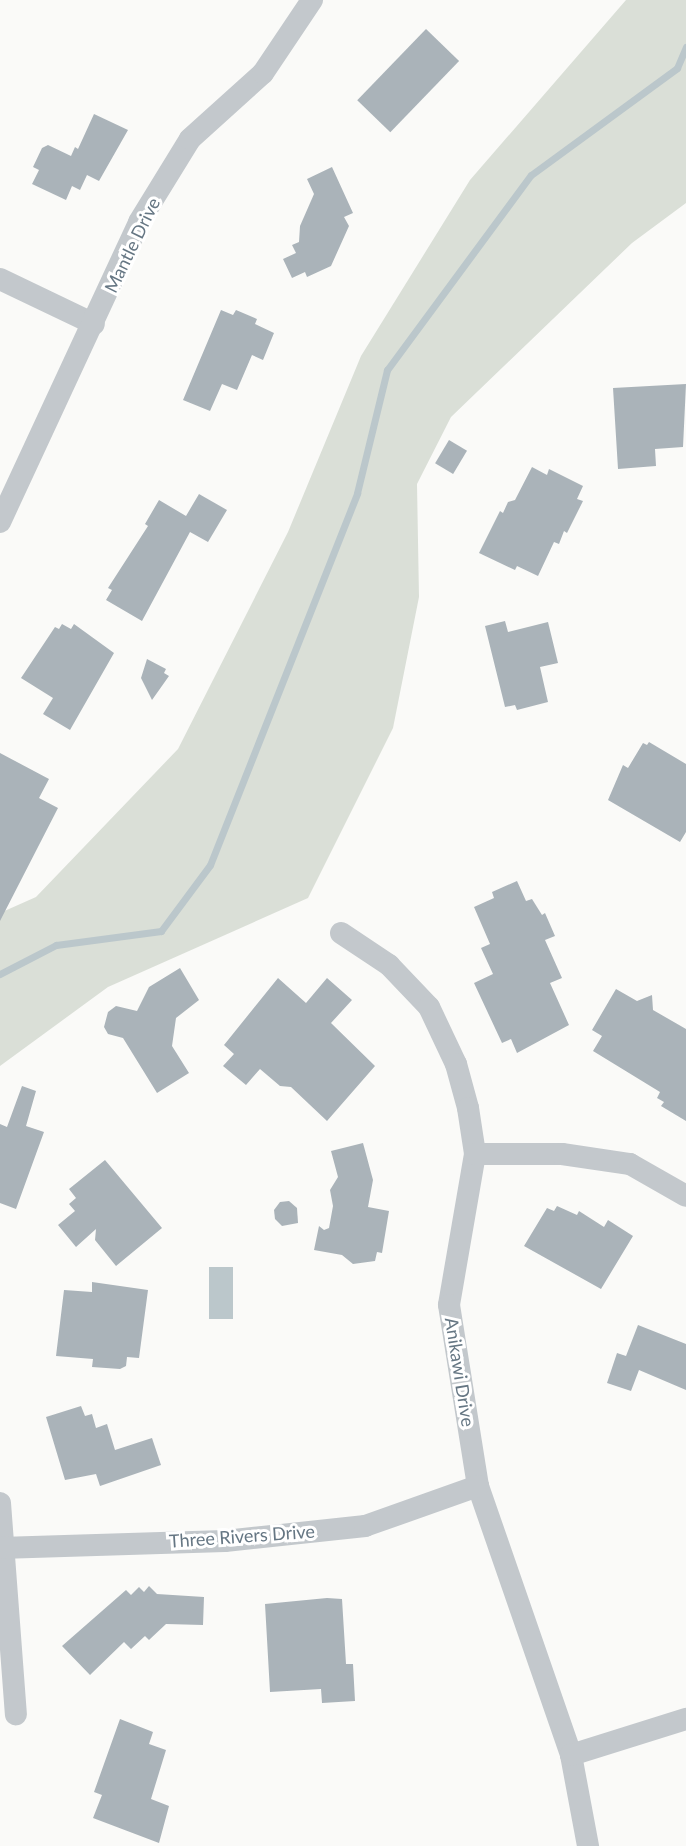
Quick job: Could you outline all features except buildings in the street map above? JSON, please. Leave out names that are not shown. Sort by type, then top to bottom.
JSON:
[{"type":"street","name":"Mantle Drive","points":[[0,522],[94,324],[139,222],[190,139],[263,73],[312,0]]},
{"type":"street","points":[[0,279],[94,324]]},
{"type":"street","name":"Anikawi Drive","points":[[341,933],[389,965],[429,1007],[456,1064],[475,1154],[449,1305],[478,1486],[571,1755],[588,1846]]},
{"type":"street","points":[[475,1154],[562,1154],[630,1164],[686,1196]]},
{"type":"street","name":"Three Rivers Drive","points":[[2,1547],[225,1541],[365,1526],[478,1486]]},
{"type":"street","points":[[0,1503],[16,1714]]},
{"type":"street","points":[[571,1755],[686,1719]]},
{"type":"shaded area","points":[[626,0],[686,0],[686,203],[632,243],[451,417],[417,484],[419,597],[393,728],[308,898],[108,987],[0,1066],[0,913],[36,897],[178,749],[288,532],[361,356],[470,180]]},
{"type":"shaded area","points":[[209,1267],[233,1267],[233,1319],[209,1319]]},
{"type":"waterway","points":[[0,974],[56,945],[161,931],[210,865],[357,493],[387,370],[531,175],[677,68],[686,47]]}]
